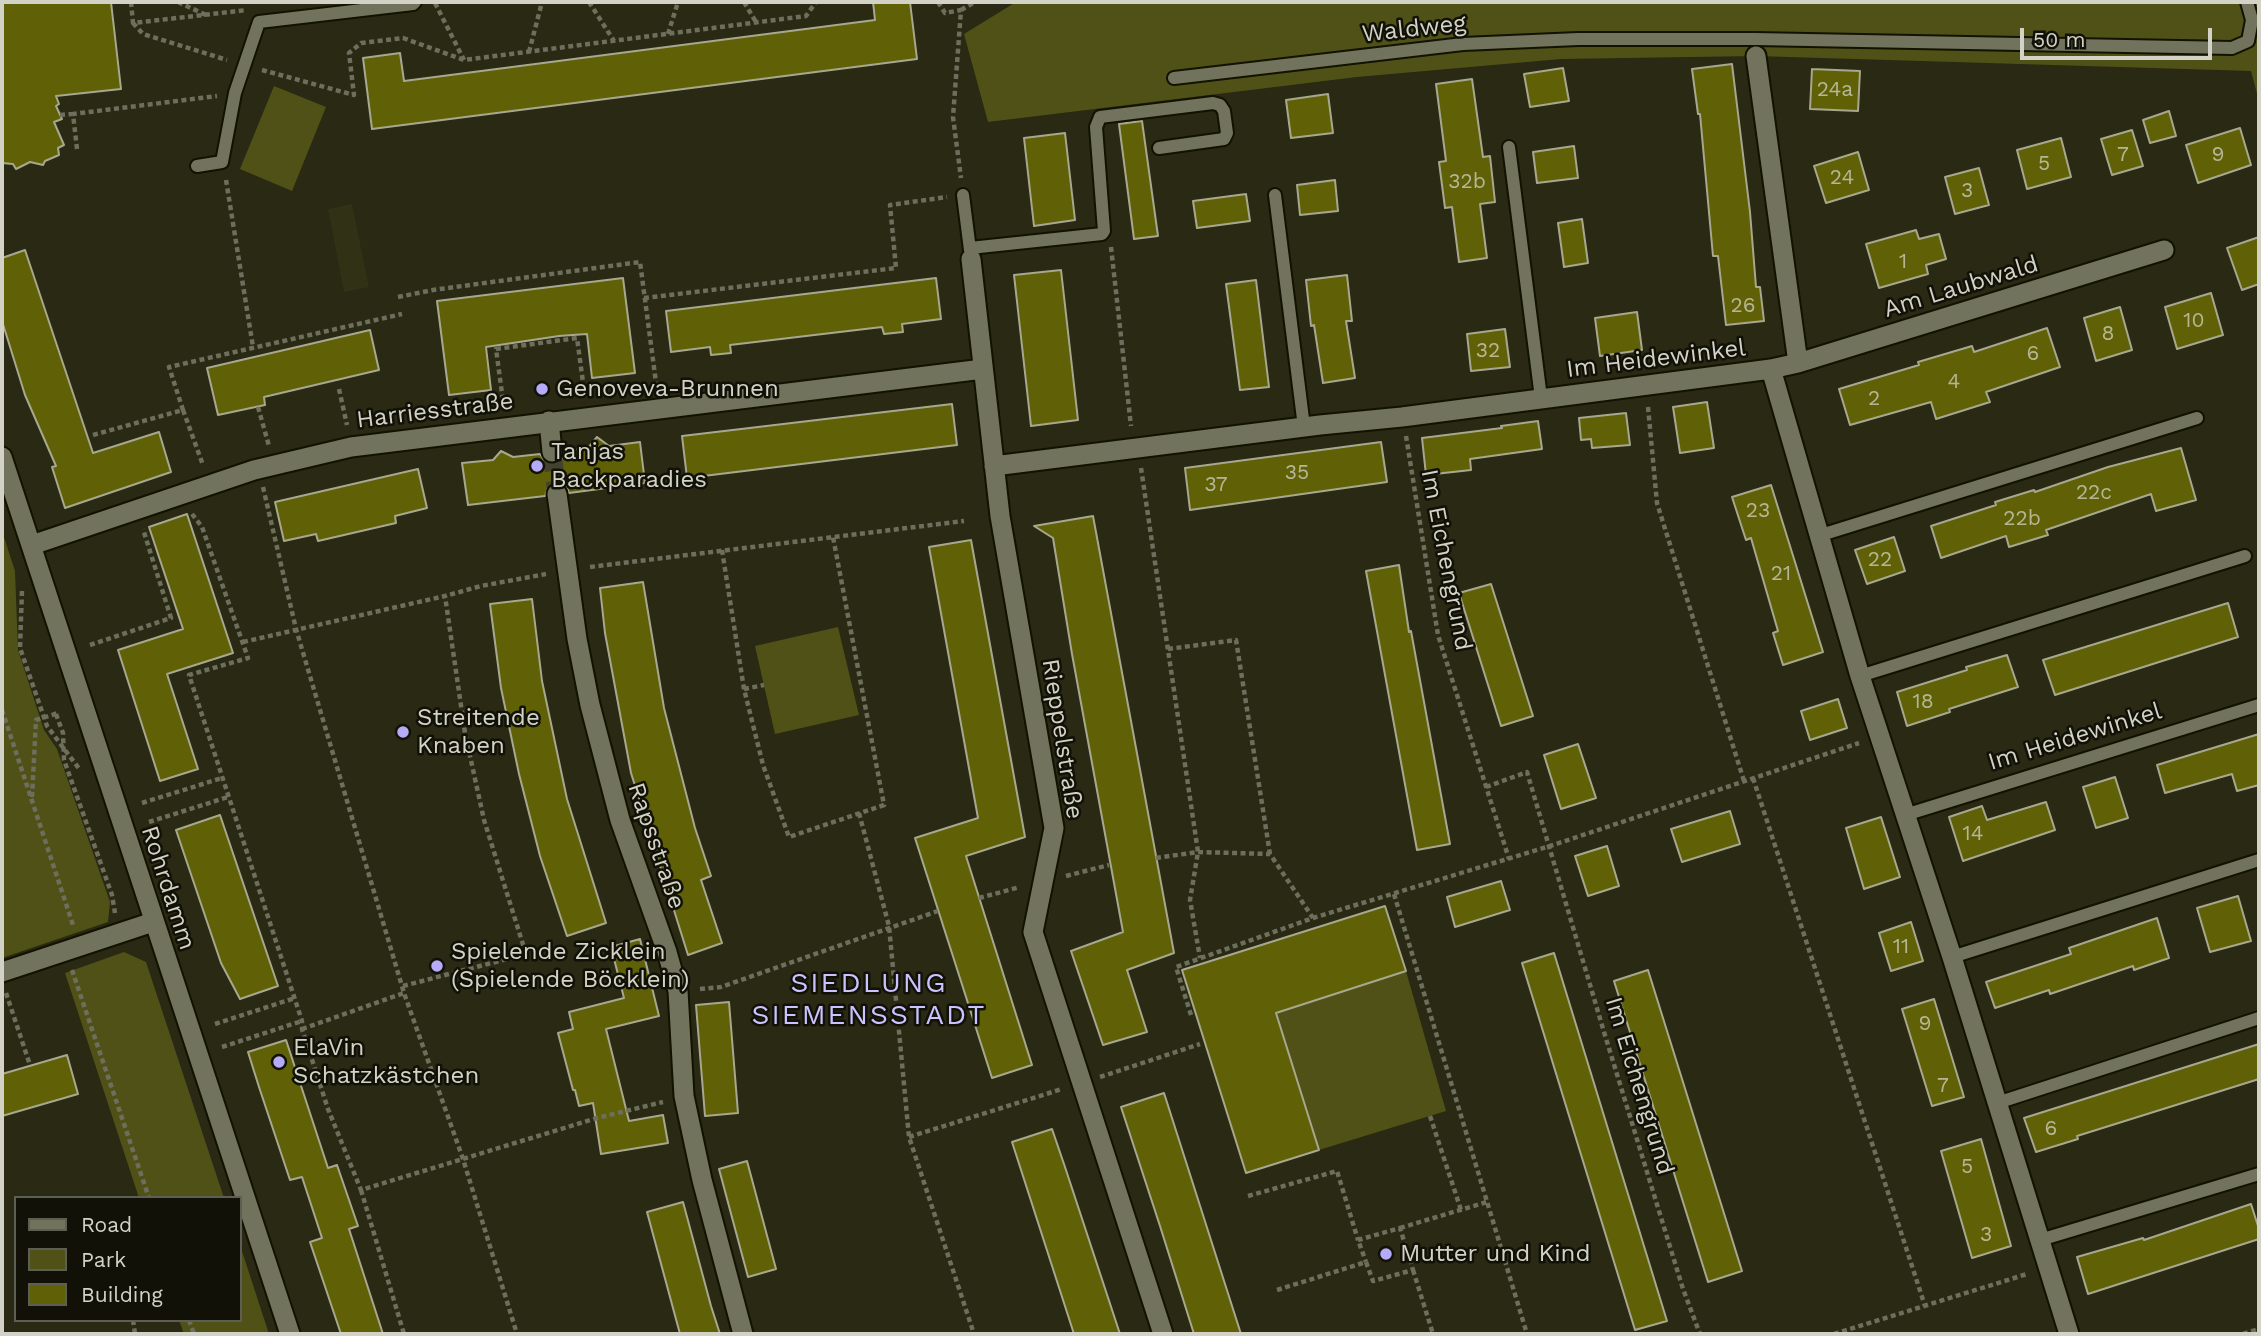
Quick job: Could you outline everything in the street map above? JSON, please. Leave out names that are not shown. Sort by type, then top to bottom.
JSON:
[{"type":"street","points":[[1756,48],[1798,363]]},
{"type":"street","name":"Am Laubwald","points":[[1771,369],[2164,250]]},
{"type":"street","name":"Rieppelstraße","points":[[970,253],[1000,516],[1054,828],[1033,932],[1163,1334]]},
{"type":"street","name":"Harriesstraße","points":[[32,545],[268,466],[351,447],[983,369]]},
{"type":"street","name":"Im Heidewinkel","points":[[995,467],[1771,369],[1860,676],[1952,957],[2069,1334]]},
{"type":"street","points":[[548,421],[552,452]]},
{"type":"street","name":"Rohrdamm","points":[[2,457],[290,1334]]},
{"type":"street","name":"Rapsstraße","points":[[557,494],[577,639],[604,767],[678,991],[684,1097],[702,1180],[743,1334]]},
{"type":"street","points":[[3,981],[153,922]]},
{"type":"lane","points":[[197,166],[222,162],[235,93],[259,22],[415,2]]},
{"type":"lane","name":"Waldweg","points":[[1174,78],[1463,44],[1578,39],[1756,48],[2232,48],[2248,41],[2252,20],[2247,2]]},
{"type":"lane","points":[[963,195],[970,253],[1102,234],[1104,231],[1096,127],[1100,117],[1213,103],[1224,111],[1227,133],[1224,139],[1159,148]]},
{"type":"lane","name":"Im Heidewinkel","points":[[1509,147],[1542,398]]},
{"type":"lane","points":[[1275,195],[1304,427]]},
{"type":"lane","points":[[1818,536],[2197,418]]},
{"type":"lane","points":[[1860,676],[2245,556]]},
{"type":"lane","name":"Im Heidewinkel","points":[[1905,815],[2259,705]]},
{"type":"lane","points":[[1952,957],[2259,860]]},
{"type":"lane","points":[[1997,1102],[2259,1018]]},
{"type":"lane","points":[[2040,1240],[2259,1174]]},
{"type":"path","points":[[131,2],[134,23],[143,34],[354,95],[349,53],[361,43],[403,38],[464,60],[806,16],[816,2]]},
{"type":"path","points":[[178,2],[206,15]]},
{"type":"path","points":[[434,2],[464,60]]},
{"type":"path","points":[[529,52],[542,2]]},
{"type":"path","points":[[589,2],[614,41]]},
{"type":"path","points":[[668,34],[678,2]]},
{"type":"path","points":[[744,2],[756,22]]},
{"type":"path","points":[[938,2],[945,13],[961,10],[975,2]]},
{"type":"path","points":[[134,23],[258,9]]},
{"type":"path","points":[[644,298],[896,268],[890,205],[963,195],[953,117],[961,10]]},
{"type":"path","points":[[60,115],[235,93]]},
{"type":"path","points":[[73,114],[77,149]]},
{"type":"path","points":[[222,162],[253,347]]},
{"type":"path","points":[[1110,236],[1131,435],[1139,449],[1198,852],[1190,900],[1200,958]]},
{"type":"path","points":[[398,297],[640,262],[657,394]]},
{"type":"path","points":[[205,472],[169,367],[402,314]]},
{"type":"path","points":[[505,413],[496,349],[577,338],[586,403]]},
{"type":"path","points":[[1645,385],[1657,503],[1744,781]]},
{"type":"path","points":[[339,389],[349,433]]},
{"type":"path","points":[[258,407],[271,452]]},
{"type":"path","points":[[93,435],[183,410]]},
{"type":"path","name":"Im Eichengrund","points":[[1402,417],[1438,635],[1510,859]]},
{"type":"path","points":[[262,485],[296,629],[404,993],[463,1159],[517,1334]]},
{"type":"path","points":[[192,515],[202,527],[248,657],[189,675],[295,998],[302,1029],[328,1108],[361,1190],[404,1334]]},
{"type":"path","points":[[243,642],[481,586],[567,570],[964,521]]},
{"type":"path","points":[[90,645],[171,618],[142,525]]},
{"type":"path","points":[[722,550],[744,689],[763,765],[789,836],[884,805],[833,537]]},
{"type":"path","points":[[22,582],[20,648],[47,726],[84,777]]},
{"type":"path","points":[[403,986],[526,954],[479,795],[465,733],[445,596]]},
{"type":"path","points":[[1168,649],[1236,640],[1270,854],[1313,918]]},
{"type":"path","points":[[848,667],[856,664]]},
{"type":"path","points":[[744,689],[764,685]]},
{"type":"path","points":[[2,710],[76,936]]},
{"type":"path","points":[[32,801],[36,720],[57,714],[63,733],[64,760],[113,898],[115,919]]},
{"type":"path","points":[[1191,1015],[1176,967],[1313,918],[1510,859],[1879,736]]},
{"type":"path","name":"Im Eichengrund","points":[[1486,787],[1527,772],[1612,1058],[1700,1334]]},
{"type":"path","points":[[142,803],[222,778]]},
{"type":"path","points":[[1754,778],[1924,1306]]},
{"type":"path","points":[[149,822],[228,797]]},
{"type":"path","points":[[859,813],[889,926],[909,1136],[974,1334]]},
{"type":"path","points":[[1156,858],[1198,852],[1270,854]]},
{"type":"path","points":[[979,898],[1109,865]]},
{"type":"path","points":[[1394,894],[1527,1334]]},
{"type":"path","points":[[678,991],[721,987],[938,911]]},
{"type":"path","points":[[71,967],[148,1196]]},
{"type":"path","points":[[3,981],[30,1065]]},
{"type":"path","points":[[302,1029],[404,993]]},
{"type":"path","points":[[215,1024],[295,998]]},
{"type":"path","points":[[222,1046],[302,1021]]},
{"type":"path","points":[[909,1136],[1200,1044]]},
{"type":"path","points":[[361,1190],[597,1118],[684,1097]]},
{"type":"path","points":[[1430,1116],[1461,1210]]},
{"type":"path","points":[[1248,1196],[1337,1171],[1373,1281],[1413,1270]]},
{"type":"path","points":[[1358,1240],[1487,1202]]},
{"type":"path","points":[[1400,1228],[1433,1334]]},
{"type":"path","points":[[1277,1290],[1366,1262]]},
{"type":"path","points":[[1834,1334],[2048,1267]]},
{"type":"path","points":[[2243,1334],[2259,1329]]},
{"type":"shaded area","points":[[352,204],[369,287],[344,292],[328,209]]},
{"type":"green space","points":[[1016,2],[2259,2],[2259,101],[2251,71],[1756,56],[1561,59],[1357,77],[988,122],[964,34]]},
{"type":"green space","points":[[274,86],[326,107],[292,191],[240,169]]},
{"type":"green space","points":[[2,531],[15,571],[18,650],[44,730],[57,749],[110,902],[108,922],[2,958]]},
{"type":"green space","points":[[838,627],[859,715],[775,734],[755,646]]},
{"type":"green space","points":[[124,952],[146,962],[223,1196],[138,1196],[65,973]]},
{"type":"green space","points":[[1406,971],[1446,1111],[1319,1150],[1276,1013]]},
{"type":"green space","points":[[242,1251],[269,1334],[184,1334],[180,1322],[242,1322]]},
{"type":"building","points":[[2,2],[111,2],[121,89],[56,96],[59,104],[56,106],[62,119],[54,122],[64,145],[58,148],[59,155],[45,161],[43,165],[30,162],[16,169],[13,164],[2,163]]},
{"type":"building","points":[[873,2],[910,2],[917,59],[372,129],[363,58],[400,53],[404,81],[875,20]]},
{"type":"building","points":[[1732,64],[1756,287],[1760,287],[1764,321],[1726,325],[1718,256],[1713,256],[1700,114],[1692,69]]},
{"type":"building","points":[[1563,68],[1569,101],[1530,107],[1524,74]]},
{"type":"building","points":[[1812,69],[1860,71],[1858,111],[1810,109]]},
{"type":"building","points":[[1472,79],[1483,157],[1490,156],[1495,202],[1480,204],[1487,258],[1459,262],[1452,207],[1445,208],[1439,162],[1446,161],[1436,84]]},
{"type":"building","points":[[1328,94],[1333,133],[1291,138],[1286,100]]},
{"type":"building","points":[[2169,111],[2176,136],[2150,143],[2143,120]]},
{"type":"building","points":[[1142,121],[1158,236],[1134,239],[1119,124]]},
{"type":"building","points":[[2240,128],[2251,165],[2198,183],[2186,145]]},
{"type":"building","points":[[2132,130],[2143,166],[2112,175],[2101,139]]},
{"type":"building","points":[[1065,133],[1075,220],[1034,226],[1024,138]]},
{"type":"building","points":[[2061,138],[2071,177],[2027,189],[2017,150]]},
{"type":"building","points":[[1574,146],[1578,178],[1537,183],[1533,152]]},
{"type":"building","points":[[1858,152],[1869,190],[1826,203],[1814,166]]},
{"type":"building","points":[[1979,168],[1989,205],[1955,214],[1945,177]]},
{"type":"building","points":[[1335,180],[1338,211],[1300,215],[1297,185]]},
{"type":"building","points":[[1246,194],[1250,221],[1197,228],[1193,201]]},
{"type":"building","points":[[1582,219],[1588,263],[1564,267],[1558,223]]},
{"type":"building","points":[[1916,230],[1919,239],[1939,234],[1946,259],[1926,265],[1928,274],[1879,288],[1866,244]]},
{"type":"building","points":[[2259,237],[2259,284],[2242,290],[2227,248]]},
{"type":"building","points":[[25,250],[93,453],[159,432],[171,472],[65,508],[52,467],[56,466],[25,395],[2,321],[2,258]]},
{"type":"building","points":[[1061,270],[1078,420],[1031,426],[1014,275]]},
{"type":"building","points":[[1347,275],[1352,321],[1346,321],[1355,378],[1323,383],[1314,325],[1311,326],[1306,280]]},
{"type":"building","points":[[623,278],[635,373],[592,378],[587,334],[559,336],[486,347],[491,390],[449,395],[437,301]]},
{"type":"building","points":[[936,278],[941,319],[902,324],[903,332],[884,334],[882,327],[730,345],[731,353],[711,355],[710,347],[671,352],[666,311]]},
{"type":"building","points":[[1256,280],[1269,387],[1240,390],[1226,284]]},
{"type":"building","points":[[2211,293],[2223,335],[2177,349],[2165,307]]},
{"type":"building","points":[[2120,307],[2132,350],[2096,361],[2084,318]]},
{"type":"building","points":[[1637,312],[1642,350],[1600,356],[1595,318]]},
{"type":"building","points":[[2047,328],[2060,367],[1986,392],[1990,402],[1936,419],[1931,402],[1850,425],[1839,389],[1972,346],[1974,352]]},
{"type":"building","points":[[1505,329],[1510,367],[1471,371],[1467,334]]},
{"type":"building","points":[[370,330],[379,370],[264,397],[265,405],[218,415],[207,368]]},
{"type":"building","points":[[1707,402],[1714,448],[1680,453],[1673,407]]},
{"type":"building","points":[[952,404],[957,445],[687,478],[682,436]]},
{"type":"building","points":[[1626,413],[1630,445],[1592,448],[1591,439],[1581,440],[1579,418]]},
{"type":"building","points":[[1538,421],[1542,449],[1470,459],[1471,470],[1426,475],[1422,438]]},
{"type":"building","points":[[597,437],[609,446],[640,442],[645,483],[569,493],[566,486],[556,482],[549,485],[545,496],[468,505],[462,463],[493,460],[501,451],[513,457],[540,454],[546,463],[554,464],[563,458],[564,451],[588,448]]},
{"type":"building","points":[[1381,442],[1387,482],[1190,510],[1185,468]]},
{"type":"building","points":[[2181,448],[2196,500],[2156,511],[2151,494],[2046,530],[2048,535],[2009,547],[2006,536],[1941,558],[1931,526],[1996,505],[1995,502],[2034,490],[2035,492],[2108,467]]},
{"type":"building","points":[[418,469],[427,508],[395,516],[396,523],[318,541],[316,534],[284,541],[275,502]]},
{"type":"building","points":[[1771,485],[1823,652],[1783,665],[1773,633],[1778,631],[1751,538],[1746,540],[1732,497]]},
{"type":"building","points":[[187,514],[233,653],[167,674],[198,769],[160,781],[118,650],[183,629],[149,527]]},
{"type":"building","points":[[1093,516],[1174,953],[1127,970],[1147,1032],[1103,1045],[1071,951],[1123,932],[1053,538],[1034,526]]},
{"type":"building","points":[[1894,537],[1905,571],[1867,584],[1855,550]]},
{"type":"building","points":[[971,540],[1025,837],[966,856],[1032,1065],[992,1078],[915,838],[978,818],[929,547]]},
{"type":"building","points":[[1399,565],[1409,632],[1411,631],[1450,844],[1417,850],[1366,571]]},
{"type":"building","points":[[643,582],[664,708],[695,828],[711,876],[701,880],[722,943],[688,955],[631,773],[605,633],[600,588]]},
{"type":"building","points":[[1491,584],[1533,716],[1501,726],[1459,593]]},
{"type":"building","points":[[532,599],[542,681],[567,799],[606,923],[567,936],[540,856],[519,774],[501,688],[490,604]]},
{"type":"building","points":[[2228,603],[2238,637],[2055,695],[2043,660]]},
{"type":"building","points":[[2007,655],[2018,687],[1949,709],[1950,712],[1907,726],[1897,692]]},
{"type":"building","points":[[1838,699],[1847,728],[1810,740],[1801,711]]},
{"type":"building","points":[[2259,734],[2259,785],[2237,791],[2232,774],[2165,793],[2157,765]]},
{"type":"building","points":[[1578,744],[1596,798],[1561,809],[1544,755]]},
{"type":"building","points":[[2115,777],[2128,818],[2096,828],[2083,787]]},
{"type":"building","points":[[2046,802],[2055,830],[1963,861],[1949,817],[1982,806],[1987,820]]},
{"type":"building","points":[[1730,811],[1740,844],[1682,862],[1671,829]]},
{"type":"building","points":[[220,815],[278,986],[240,999],[221,963],[176,830]]},
{"type":"building","points":[[1881,817],[1900,877],[1864,889],[1846,828]]},
{"type":"building","points":[[1607,846],[1619,886],[1588,896],[1575,856]]},
{"type":"building","points":[[1501,881],[1510,910],[1455,927],[1447,897]]},
{"type":"building","points":[[2238,896],[2251,941],[2210,952],[2197,908]]},
{"type":"building","points":[[1385,906],[1406,971],[1276,1013],[1319,1150],[1246,1173],[1182,970]]},
{"type":"building","points":[[2157,918],[2169,958],[2134,970],[2133,966],[2050,994],[2049,990],[1995,1008],[1986,982],[2071,954],[2069,948]]},
{"type":"building","points":[[1911,922],[1923,961],[1891,971],[1879,933]]},
{"type":"building","points":[[640,939],[659,1016],[606,1029],[629,1121],[663,1115],[668,1143],[601,1154],[593,1103],[579,1106],[558,1033],[573,1029],[569,1012],[624,998],[611,947]]},
{"type":"building","points":[[1554,953],[1667,1321],[1635,1330],[1522,963]]},
{"type":"building","points":[[1648,970],[1742,1271],[1708,1282],[1614,981]]},
{"type":"building","points":[[1934,999],[1964,1097],[1932,1106],[1902,1009]]},
{"type":"building","points":[[729,1002],[738,1113],[705,1116],[696,1005]]},
{"type":"building","points":[[286,1040],[328,1168],[337,1165],[358,1226],[349,1229],[383,1334],[341,1334],[310,1242],[322,1238],[302,1177],[290,1180],[248,1052]]},
{"type":"building","points":[[2259,1044],[2259,1079],[2077,1136],[2078,1139],[2036,1152],[2024,1118]]},
{"type":"building","points":[[67,1055],[78,1094],[2,1116],[2,1074]]},
{"type":"building","points":[[1164,1093],[1241,1334],[1194,1334],[1121,1107]]},
{"type":"building","points":[[1052,1129],[1120,1334],[1074,1334],[1012,1142]]},
{"type":"building","points":[[1981,1139],[2011,1246],[1972,1258],[1941,1151]]},
{"type":"building","points":[[747,1161],[776,1269],[748,1277],[719,1169]]},
{"type":"building","points":[[683,1202],[720,1334],[680,1334],[647,1212]]},
{"type":"building","points":[[2251,1204],[2259,1229],[2259,1239],[2088,1294],[2077,1257],[2143,1238],[2144,1240]]},
{"type":"tunnel","points":[[552,452],[557,494]]},
{"type":"place","name":"Genoveva-Brunnen","points":[[542,389]]},
{"type":"place","name":"Tanjas Backparadies","points":[[537,466]]},
{"type":"place","name":"Streitende Knaben","points":[[403,732]]},
{"type":"place","name":"Spielende Zicklein (Spielende Böcklein)","points":[[437,966]]},
{"type":"place","name":"ElaVin Schatzkästchen","points":[[279,1062]]},
{"type":"place","name":"Mutter und Kind","points":[[1386,1254]]},
{"type":"district","name":"SIEDLUNG SIEMENSSTADT","points":[[869,1000]]}]
